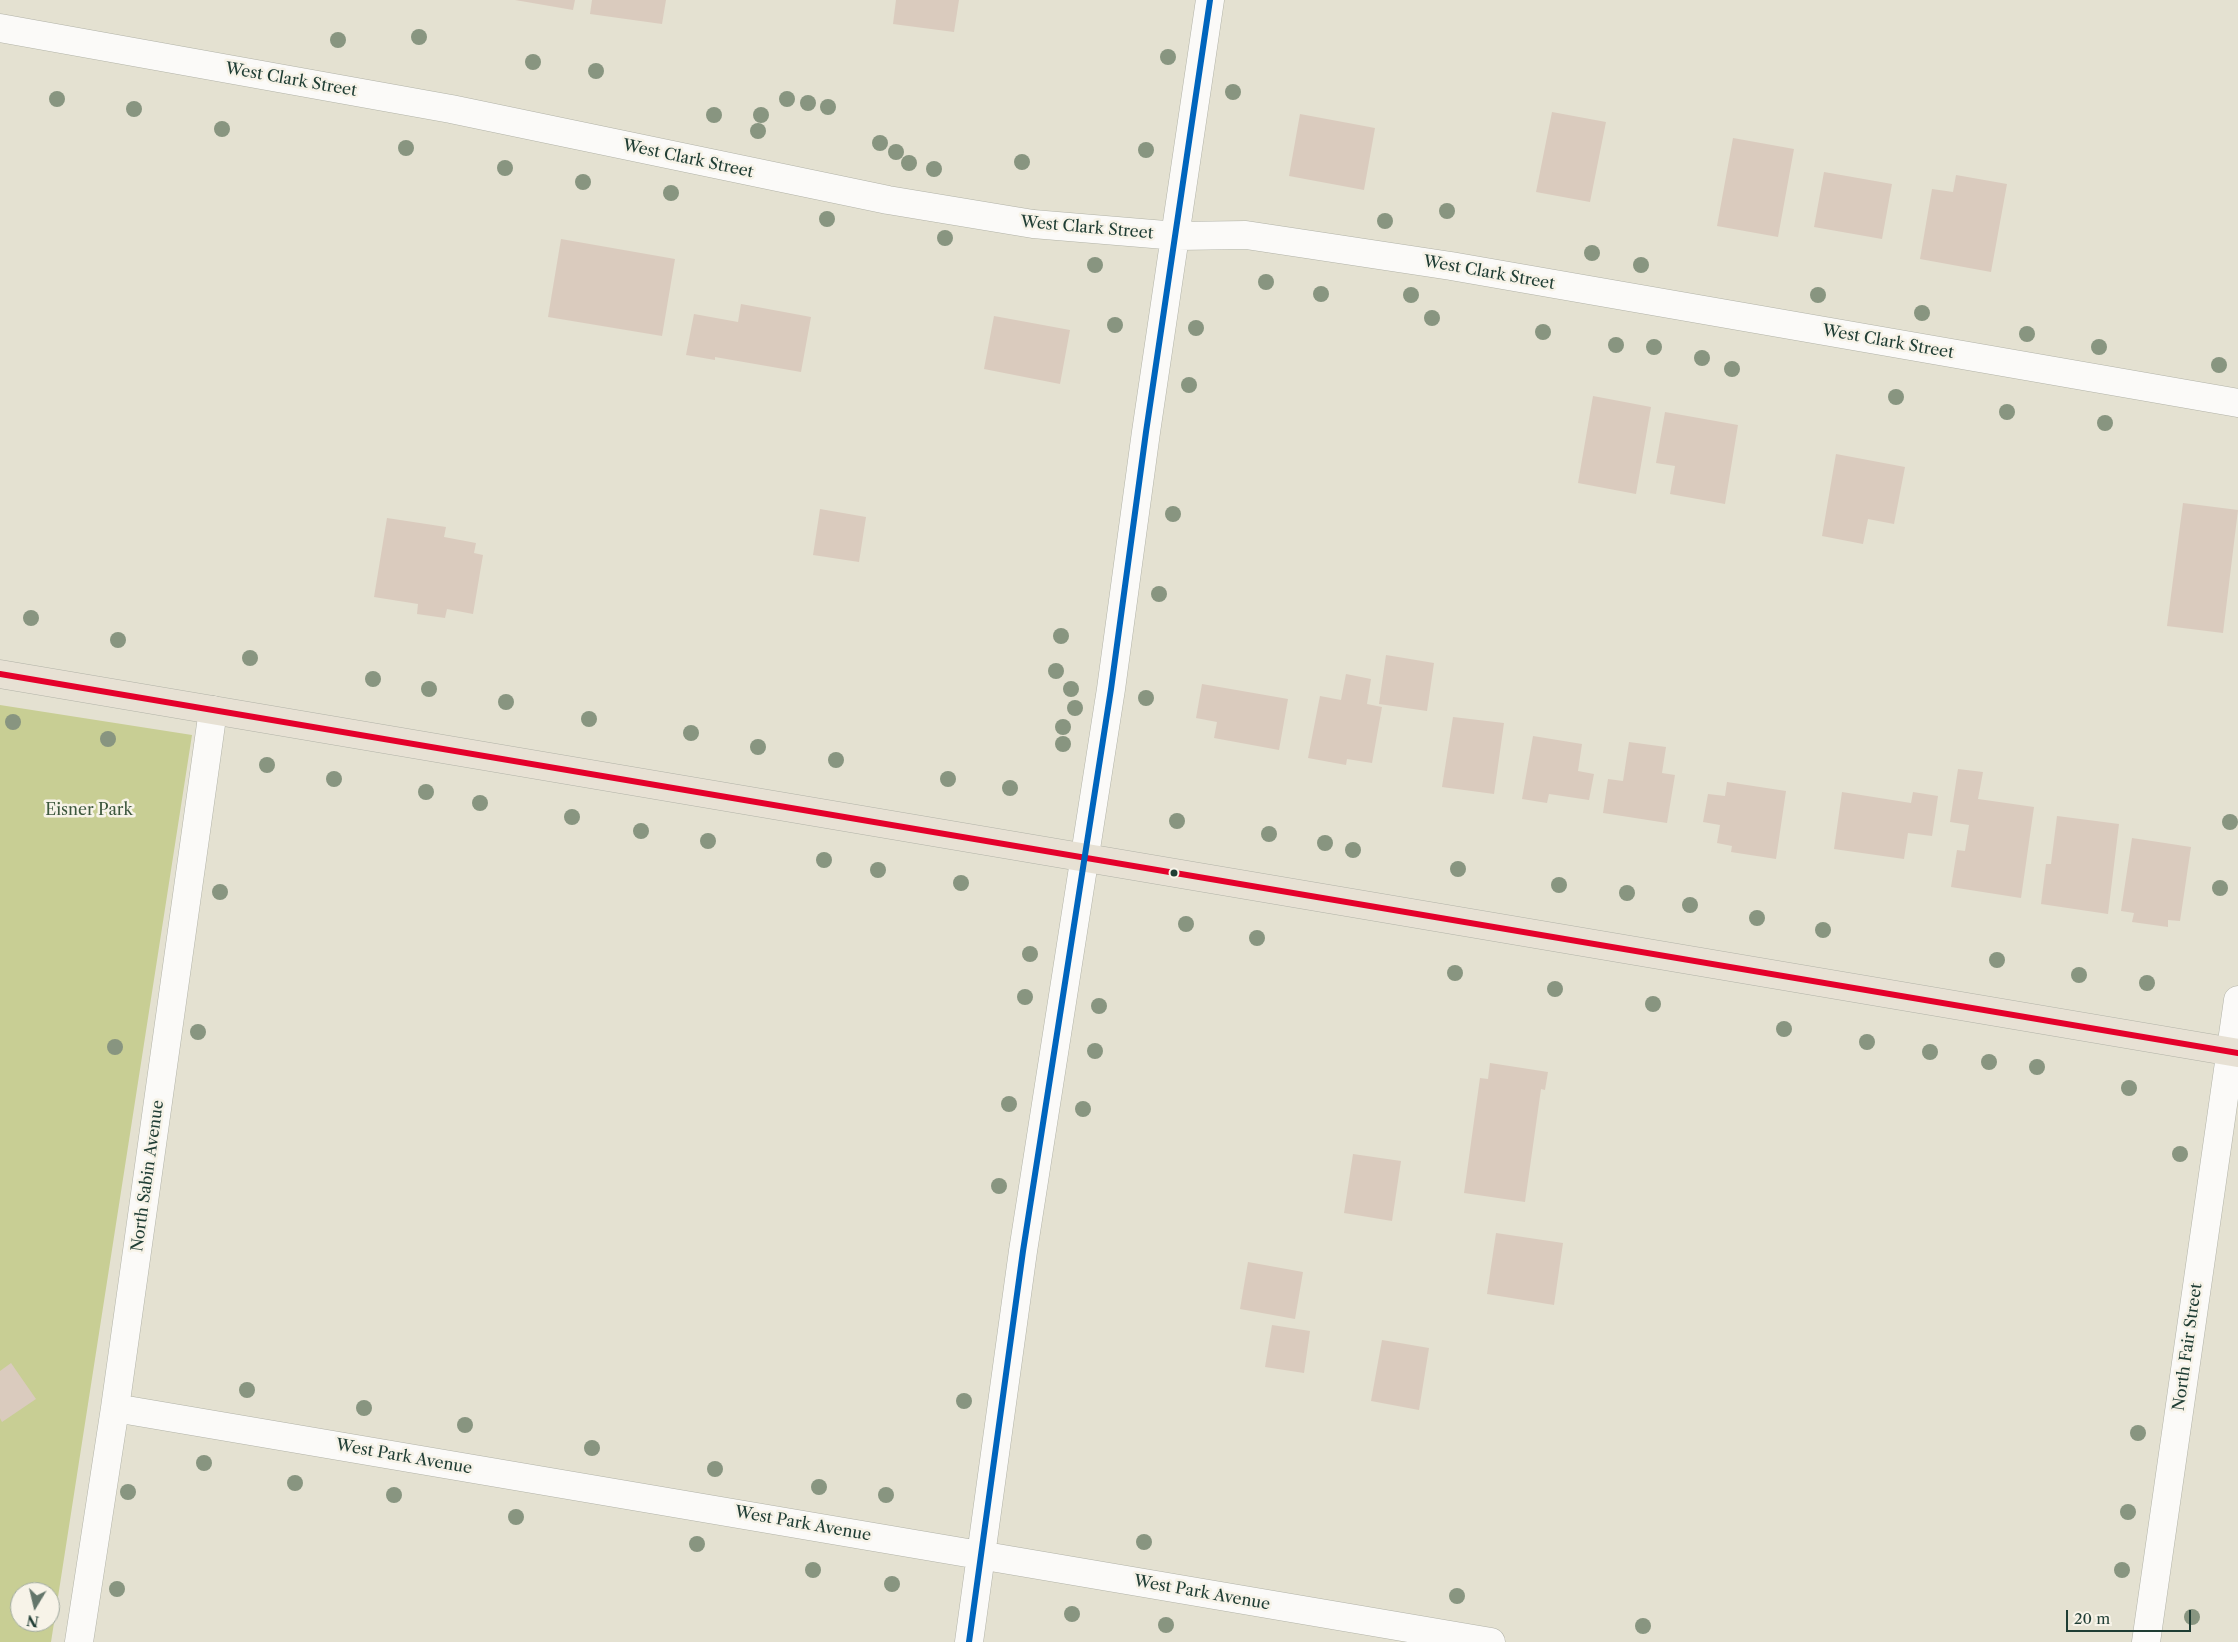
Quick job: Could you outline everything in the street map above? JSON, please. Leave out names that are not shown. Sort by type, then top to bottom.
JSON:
[{"type":"main road","points":[[0,674],[2234,1053]]},
{"type":"street","points":[[969,1642],[1023,1251],[1083,857],[1111,689],[1146,432],[1177,236],[1210,0]]},
{"type":"street","name":"West Clark Street","points":[[0,28],[451,109],[888,200],[1033,224],[1177,236],[1246,235],[1451,266],[2238,403]]},
{"type":"street","name":"North Sabin Avenue","points":[[79,1642],[115,1408],[213,710]]},
{"type":"street","name":"North Fair Street","points":[[2146,1642],[2234,1053],[2238,1000]]},
{"type":"street","name":"West Park Avenue","points":[[115,1408],[1491,1642]]},
{"type":"green space","name":"Eisner Park","points":[[0,705],[192,735],[60,1584],[60,1582],[10,1582],[10,1632],[53,1632],[51,1642],[0,1642]]},
{"type":"building","points":[[515,0],[575,0],[573,10]]},
{"type":"building","points":[[592,0],[666,0],[662,24],[590,14]]},
{"type":"building","points":[[896,0],[959,0],[954,32],[893,24]]},
{"type":"building","points":[[1552,112],[1606,122],[1590,202],[1536,192]]},
{"type":"building","points":[[1300,114],[1375,128],[1364,190],[1289,176]]},
{"type":"building","points":[[1733,138],[1794,149],[1778,237],[1717,226]]},
{"type":"building","points":[[1824,172],[1892,184],[1882,239],[1814,227]]},
{"type":"building","points":[[1956,175],[2007,184],[1991,272],[1920,259],[1932,189],[1953,192]]},
{"type":"building","points":[[561,239],[675,259],[662,336],[548,317]]},
{"type":"building","points":[[741,304],[811,317],[801,372],[715,357],[715,360],[686,355],[694,314],[738,322]]},
{"type":"building","points":[[994,316],[1070,330],[1060,384],[984,369]]},
{"type":"building","points":[[1593,396],[1651,407],[1636,494],[1578,483]]},
{"type":"building","points":[[1665,412],[1738,425],[1725,504],[1670,494],[1675,466],[1656,463]]},
{"type":"building","points":[[1836,454],[1905,467],[1894,524],[1868,519],[1863,544],[1822,536]]},
{"type":"building","points":[[2183,503],[2238,510],[2223,633],[2167,626]]},
{"type":"building","points":[[820,509],[866,517],[859,562],[813,555]]},
{"type":"building","points":[[387,518],[446,527],[444,537],[476,543],[474,553],[483,555],[473,614],[447,609],[445,618],[417,614],[418,604],[374,597]]},
{"type":"building","points":[[1386,655],[1434,663],[1427,711],[1379,704]]},
{"type":"building","points":[[1346,674],[1371,679],[1367,704],[1382,707],[1372,763],[1347,759],[1346,765],[1308,758],[1320,696],[1341,700]]},
{"type":"building","points":[[1202,684],[1288,699],[1279,750],[1214,738],[1217,722],[1196,718]]},
{"type":"building","points":[[1453,717],[1504,723],[1494,794],[1442,787]]},
{"type":"building","points":[[1533,736],[1582,744],[1578,771],[1594,774],[1589,800],[1549,794],[1547,803],[1522,799]]},
{"type":"building","points":[[1629,742],[1666,747],[1662,773],[1675,775],[1667,823],[1603,813],[1608,779],[1623,781]]},
{"type":"building","points":[[1958,769],[1983,772],[1978,799],[2034,807],[2021,898],[1951,887],[1957,850],[1965,851],[1969,825],[1950,822]]},
{"type":"building","points":[[1727,782],[1786,791],[1776,859],[1731,852],[1732,846],[1717,843],[1720,825],[1703,822],[1708,794],[1725,796]]},
{"type":"building","points":[[1842,792],[1911,803],[1913,792],[1938,796],[1932,836],[1908,833],[1904,859],[1834,849]]},
{"type":"building","points":[[2057,816],[2119,824],[2108,914],[2041,904],[2046,864],[2051,864]]},
{"type":"building","points":[[2132,838],[2191,847],[2180,921],[2168,920],[2168,927],[2132,922],[2134,913],[2121,911]]},
{"type":"building","points":[[1490,1063],[1548,1072],[1545,1090],[1541,1089],[1525,1202],[1464,1193],[1480,1078],[1488,1079]]},
{"type":"building","points":[[1353,1154],[1401,1161],[1392,1221],[1344,1213]]},
{"type":"building","points":[[1496,1233],[1563,1243],[1554,1305],[1487,1294]]},
{"type":"building","points":[[1248,1262],[1303,1272],[1295,1319],[1240,1309]]},
{"type":"building","points":[[1272,1325],[1310,1331],[1304,1373],[1265,1367]]},
{"type":"building","points":[[1382,1340],[1429,1348],[1419,1410],[1371,1401]]},
{"type":"building","points":[[11,1363],[36,1399],[2,1422],[0,1418],[0,1371]]},
{"type":"transit line","points":[[969,1642],[1023,1251],[1111,689],[1146,432],[1210,0]]},
{"type":"transit line","points":[[0,674],[2238,1053]]}]
